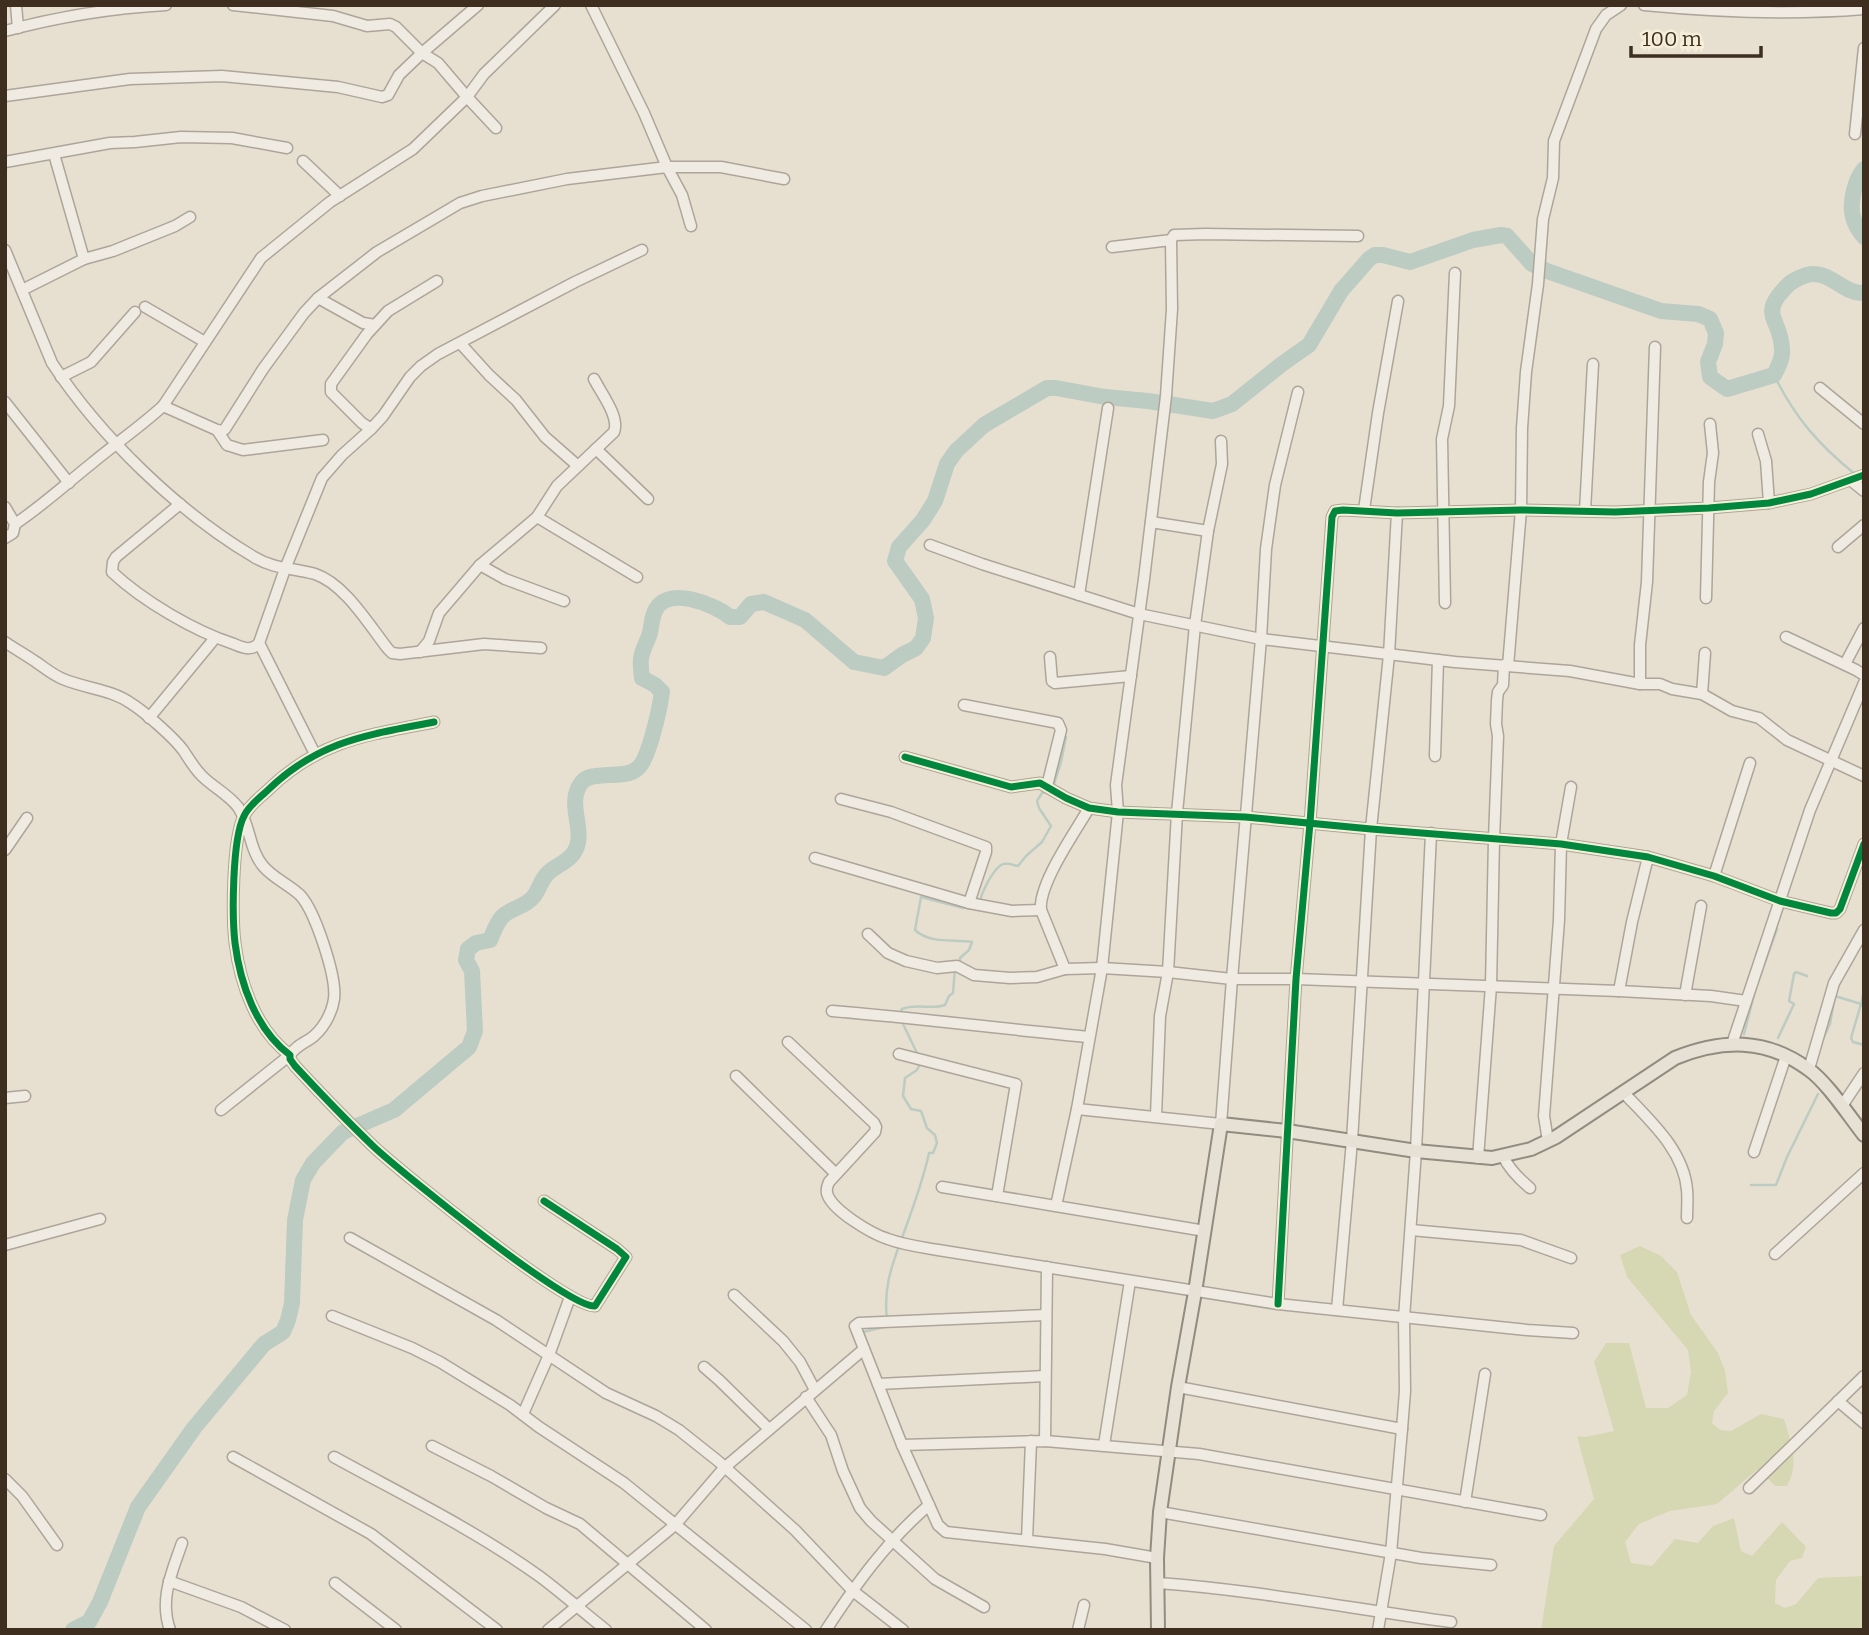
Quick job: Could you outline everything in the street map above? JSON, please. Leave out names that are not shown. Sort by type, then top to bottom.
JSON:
[{"type":"main road","points":[[1158,1630],[1157,1558],[1160,1512],[1222,1124],[1416,1151],[1492,1158],[1531,1149],[1556,1137],[1675,1058],[1713,1045],[1750,1044],[1770,1048],[1809,1069],[1864,1135]]},
{"type":"street","points":[[16,5],[18,28]]},
{"type":"street","points":[[5,31],[79,16],[166,5]]},
{"type":"street","points":[[233,5],[333,16],[367,26],[390,24],[422,53],[438,63],[496,128]]},
{"type":"street","points":[[5,96],[130,79],[222,76],[338,87],[382,97],[388,95],[399,75],[478,5]]},
{"type":"street","points":[[15,524],[31,514],[163,406],[261,258],[340,196],[409,152],[467,97],[484,74],[555,5]]},
{"type":"street","points":[[591,5],[644,113],[681,195],[691,226]]},
{"type":"street","points":[[1644,5],[1708,11],[1731,8],[1837,11],[1864,9]]},
{"type":"street","points":[[1478,1158],[1491,986],[1499,736],[1496,724],[1497,700],[1506,665],[1521,510],[1526,372],[1538,284],[1543,219],[1554,167],[1554,141],[1596,29],[1606,15],[1618,6]]},
{"type":"street","points":[[1856,134],[1864,48]]},
{"type":"street","points":[[5,162],[110,143],[181,137],[232,138],[287,148]]},
{"type":"street","points":[[54,154],[84,259]]},
{"type":"street","points":[[303,161],[340,196]]},
{"type":"street","points":[[163,406],[218,430],[225,429],[263,369],[318,298],[377,252],[460,203],[566,179],[667,167],[721,167],[784,179]]},
{"type":"street","points":[[22,290],[84,259],[113,251],[175,226],[190,217]]},
{"type":"street","points":[[1056,1206],[1077,1109],[1102,968],[1118,812],[1116,785],[1166,396],[1172,309],[1171,240],[1174,235],[1205,234],[1358,236]]},
{"type":"street","points":[[1112,247],[1171,240]]},
{"type":"street","points":[[5,250],[52,363],[61,377],[116,444],[180,504],[256,559],[285,569],[316,575],[338,588],[392,653],[484,644],[541,648]]},
{"type":"street","points":[[180,504],[116,557],[113,572],[166,611],[215,638],[250,648],[260,643],[285,569],[322,478],[383,416],[410,377],[438,354],[642,250]]},
{"type":"street","points":[[1445,603],[1442,439],[1449,406],[1455,272]]},
{"type":"street","points":[[371,429],[331,392],[330,387],[367,334],[388,311],[437,281]]},
{"type":"street","points":[[318,298],[363,323],[375,325]]},
{"type":"street","points":[[1364,510],[1398,300]]},
{"type":"street","points":[[61,377],[91,362],[140,310],[205,342]]},
{"type":"street","points":[[460,343],[516,400],[545,437],[578,466]]},
{"type":"street","points":[[1640,684],[1640,645],[1647,582],[1655,347]]},
{"type":"street","points":[[1585,512],[1593,364]]},
{"type":"street","points":[[420,652],[429,641],[439,613],[480,565],[537,517],[557,486],[614,432],[615,417],[593,379]]},
{"type":"street","points":[[1820,388],[1864,424]]},
{"type":"street","points":[[1077,1109],[1222,1124],[1266,549],[1273,497],[1298,392]]},
{"type":"street","points":[[5,402],[69,482]]},
{"type":"street","points":[[1079,595],[1108,408]]},
{"type":"street","points":[[1706,598],[1709,482],[1713,453],[1710,424]]},
{"type":"street","points":[[218,430],[227,445],[243,450],[323,440]]},
{"type":"street","points":[[1758,434],[1766,461],[1769,503]]},
{"type":"street","points":[[1156,1116],[1160,1016],[1167,972],[1195,625],[1208,531],[1222,464],[1221,441]]},
{"type":"street","points":[[596,449],[648,499]]},
{"type":"street","points":[[1278,1304],[1296,979],[1332,517],[1335,511],[1585,512],[1709,508],[1769,503],[1811,494],[1864,475]]},
{"type":"street","points":[[1853,480],[1864,491]]},
{"type":"street","points":[[5,507],[15,524],[13,533],[5,538]]},
{"type":"street","points":[[1336,1310],[1352,1141],[1371,829],[1389,655],[1397,513]]},
{"type":"street","points":[[537,517],[637,577]]},
{"type":"street","points":[[1151,522],[1208,531]]},
{"type":"street","points":[[1838,547],[1864,525]]},
{"type":"street","points":[[930,545],[1139,614],[1261,639],[1389,655],[1570,671],[1640,684],[1660,684],[1702,694],[1732,711],[1759,718],[1787,740],[1864,776]]},
{"type":"street","points":[[480,565],[505,579],[564,601]]},
{"type":"street","points":[[1845,664],[1864,628]]},
{"type":"street","points":[[1786,637],[1864,675]]},
{"type":"street","points":[[149,718],[215,638]]},
{"type":"street","points":[[5,642],[53,674],[80,685],[117,694],[135,705],[177,743],[201,775],[237,807],[261,864],[271,875],[298,893],[312,912],[334,984],[333,1006],[320,1030],[221,1111]]},
{"type":"street","points":[[260,643],[315,754]]},
{"type":"street","points":[[1702,694],[1705,653]]},
{"type":"street","points":[[1050,657],[1052,681],[1055,683],[1131,676]]},
{"type":"street","points":[[1435,756],[1438,660]]},
{"type":"street","points":[[1732,1044],[1810,810],[1864,683]]},
{"type":"street","points":[[964,705],[1058,723],[1061,730],[1047,786]]},
{"type":"street","points":[[434,722],[355,738],[315,754],[290,771],[255,802],[243,817],[235,865],[234,936],[237,961],[255,1012],[276,1042],[290,1055],[295,1066],[359,1132],[393,1163],[487,1238],[570,1297],[595,1306],[626,1257],[544,1201]]},
{"type":"street","points":[[905,757],[1011,787],[1035,783],[1047,786],[1089,808],[1118,812],[1178,813],[1310,822],[1561,844],[1648,858],[1714,876],[1780,901],[1832,913],[1839,912],[1864,844]]},
{"type":"street","points":[[1714,876],[1750,763]]},
{"type":"street","points":[[1548,1140],[1544,1116],[1559,920],[1561,844],[1571,787]]},
{"type":"street","points":[[841,799],[891,812],[986,847],[969,903]]},
{"type":"street","points":[[1065,969],[1041,910],[1040,901],[1048,880],[1089,808]]},
{"type":"street","points":[[5,850],[27,818]]},
{"type":"street","points":[[1378,1630],[1391,1553],[1405,1391],[1404,1318],[1416,1151],[1431,833]]},
{"type":"street","points":[[815,858],[969,903],[1012,911],[1041,910]]},
{"type":"street","points":[[1619,991],[1627,942],[1648,858]]},
{"type":"street","points":[[1685,995],[1701,906]]},
{"type":"street","points":[[1809,1069],[1834,983],[1864,930]]},
{"type":"street","points":[[868,934],[888,953],[906,961],[937,968],[957,966],[974,975],[1010,978],[1037,977],[1065,969],[1102,968],[1232,979],[1619,991],[1746,1001]]},
{"type":"street","points":[[832,1011],[1089,1037]]},
{"type":"street","points":[[788,1042],[876,1127],[875,1132],[829,1182],[827,1195],[844,1213],[879,1236],[938,1250],[1278,1304],[1573,1333]]},
{"type":"street","points":[[899,1054],[1016,1084],[997,1196]]},
{"type":"street","points":[[1754,1152],[1786,1056]]},
{"type":"street","points":[[1842,1106],[1864,1073]]},
{"type":"street","points":[[736,1076],[836,1174]]},
{"type":"street","points":[[1623,1092],[1670,1145],[1681,1164],[1687,1189],[1687,1218]]},
{"type":"street","points":[[5,1098],[25,1096]]},
{"type":"street","points":[[1503,1156],[1517,1177],[1530,1188]]},
{"type":"street","points":[[1775,1254],[1864,1173]]},
{"type":"street","points":[[942,1187],[1205,1231]]},
{"type":"street","points":[[5,1245],[100,1219]]},
{"type":"street","points":[[1410,1230],[1521,1240],[1572,1258]]},
{"type":"street","points":[[350,1238],[451,1294],[606,1392],[679,1430],[795,1530],[853,1591],[903,1630]]},
{"type":"street","points":[[1045,1441],[1047,1267]]},
{"type":"street","points":[[1104,1445],[1129,1282]]},
{"type":"street","points":[[734,1295],[783,1341],[800,1362],[815,1390]]},
{"type":"street","points":[[523,1414],[570,1297]]},
{"type":"street","points":[[1046,1315],[859,1323],[855,1326],[902,1445],[938,1525],[946,1532],[1105,1549],[1157,1558]]},
{"type":"street","points":[[332,1316],[430,1357],[523,1414],[624,1483],[806,1630]]},
{"type":"street","points":[[548,1630],[675,1525],[724,1468],[864,1349]]},
{"type":"street","points":[[704,1367],[769,1429]]},
{"type":"street","points":[[1465,1502],[1485,1374]]},
{"type":"street","points":[[878,1384],[1045,1376]]},
{"type":"street","points":[[1749,1488],[1864,1376]]},
{"type":"street","points":[[1178,1387],[1402,1429]]},
{"type":"street","points":[[806,1398],[831,1435],[843,1471],[860,1508],[935,1579],[984,1607]]},
{"type":"street","points":[[1838,1401],[1864,1423]]},
{"type":"street","points":[[1027,1540],[1031,1441]]},
{"type":"street","points":[[902,1445],[1045,1441],[1168,1451],[1233,1459],[1541,1515]]},
{"type":"street","points":[[432,1446],[580,1524],[706,1630]]},
{"type":"street","points":[[233,1457],[371,1534],[497,1630]]},
{"type":"street","points":[[334,1457],[472,1533],[540,1576],[606,1630]]},
{"type":"street","points":[[5,1479],[22,1496],[57,1545]]},
{"type":"street","points":[[826,1630],[892,1541],[929,1505]]},
{"type":"street","points":[[1160,1512],[1422,1558],[1492,1565]]},
{"type":"street","points":[[170,1630],[165,1608],[166,1592],[182,1543]]},
{"type":"street","points":[[169,1581],[240,1607],[285,1630]]},
{"type":"street","points":[[335,1583],[396,1630]]},
{"type":"street","points":[[1158,1583],[1244,1591],[1451,1622]]},
{"type":"street","points":[[1078,1630],[1084,1605]]},
{"type":"green space","points":[[1640,1246],[1661,1256],[1677,1272],[1691,1315],[1718,1353],[1725,1371],[1728,1393],[1714,1411],[1712,1423],[1720,1430],[1731,1431],[1761,1414],[1784,1419],[1794,1461],[1787,1486],[1775,1486],[1758,1469],[1717,1504],[1670,1511],[1639,1524],[1625,1542],[1631,1563],[1652,1566],[1675,1539],[1698,1543],[1713,1526],[1734,1518],[1741,1551],[1752,1556],[1782,1522],[1806,1547],[1802,1558],[1790,1561],[1776,1580],[1775,1603],[1785,1608],[1796,1604],[1818,1578],[1864,1576],[1864,1630],[1541,1630],[1554,1546],[1594,1499],[1577,1436],[1614,1431],[1594,1362],[1606,1343],[1629,1343],[1646,1408],[1668,1408],[1687,1395],[1691,1372],[1688,1350],[1627,1277],[1620,1255]]},
{"type":"waterway","points":[[1864,169],[1852,199],[1855,223],[1864,237]]},
{"type":"waterway","points":[[73,1630],[89,1622],[100,1602],[138,1507],[194,1428],[264,1344],[283,1332],[292,1303],[295,1220],[303,1180],[313,1163],[343,1132],[394,1110],[469,1047],[475,1031],[472,971],[466,960],[468,949],[476,943],[490,940],[502,917],[531,899],[548,873],[573,854],[579,837],[575,800],[582,782],[594,776],[628,773],[642,763],[653,732],[662,692],[642,678],[641,660],[654,612],[662,602],[681,598],[692,600],[714,607],[730,617],[740,617],[751,604],[764,602],[805,620],[854,662],[884,668],[916,648],[923,638],[926,618],[922,599],[895,561],[899,547],[923,520],[935,501],[947,464],[956,451],[984,425],[1047,388],[1213,411],[1232,404],[1309,345],[1341,291],[1375,255],[1410,262],[1473,240],[1507,236],[1532,264],[1547,271],[1661,311],[1698,314],[1710,319],[1716,333],[1708,362],[1710,377],[1727,389],[1774,375],[1782,353],[1781,339],[1772,310],[1779,295],[1790,283],[1813,274],[1864,293]]},
{"type":"waterway","points":[[1774,375],[1790,405],[1809,430],[1856,475]]},
{"type":"waterway","points":[[1053,787],[1066,737]]},
{"type":"waterway","points":[[980,901],[988,882],[1001,865],[1018,866],[1042,842],[1051,826],[1037,801],[1042,793],[1048,791]]},
{"type":"waterway","points":[[960,964],[960,958],[969,950],[972,942],[935,939],[915,930],[921,897],[963,908],[971,907]]},
{"type":"waterway","points":[[1744,1034],[1756,987],[1777,929]]},
{"type":"waterway","points":[[899,1014],[907,1007],[945,1005],[953,993],[955,968]]},
{"type":"waterway","points":[[1778,1038],[1794,1004],[1789,1001],[1794,974],[1796,972],[1807,976]]},
{"type":"waterway","points":[[1864,989],[1861,1005],[1864,1006]]},
{"type":"waterway","points":[[1821,1043],[1830,1024],[1835,996],[1861,1004],[1851,1038],[1853,1042],[1864,1045]]},
{"type":"waterway","points":[[901,1020],[918,1055]]},
{"type":"waterway","points":[[887,1320],[886,1297],[892,1266],[929,1153],[933,1153],[937,1143],[935,1135],[927,1128],[921,1111],[911,1109],[903,1096],[905,1078],[917,1070],[920,1064]]},
{"type":"waterway","points":[[1751,1185],[1776,1185],[1818,1094]]},
{"type":"waterway","points":[[1852,1110],[1864,1123]]},
{"type":"waterway","points":[[881,1379],[863,1332],[888,1326]]},
{"type":"waterway","points":[[897,1418],[906,1441]]},
{"type":"waterway","points":[[924,1482],[937,1511]]},
{"type":"cycle path","points":[[1278,1304],[1296,979],[1332,517],[1335,511],[1615,512],[1709,508],[1769,503],[1811,494],[1864,475]]},
{"type":"cycle path","points":[[434,722],[366,736],[326,750],[288,773],[249,808],[240,827],[234,878],[237,958],[252,1005],[268,1033],[290,1055],[295,1066],[374,1147],[521,1264],[579,1301],[595,1306],[626,1257],[544,1201]]},
{"type":"cycle path","points":[[905,757],[1011,787],[1040,783],[1089,808],[1118,812],[1245,817],[1561,844],[1648,857],[1714,876],[1780,901],[1831,913],[1840,909],[1864,844]]}]
